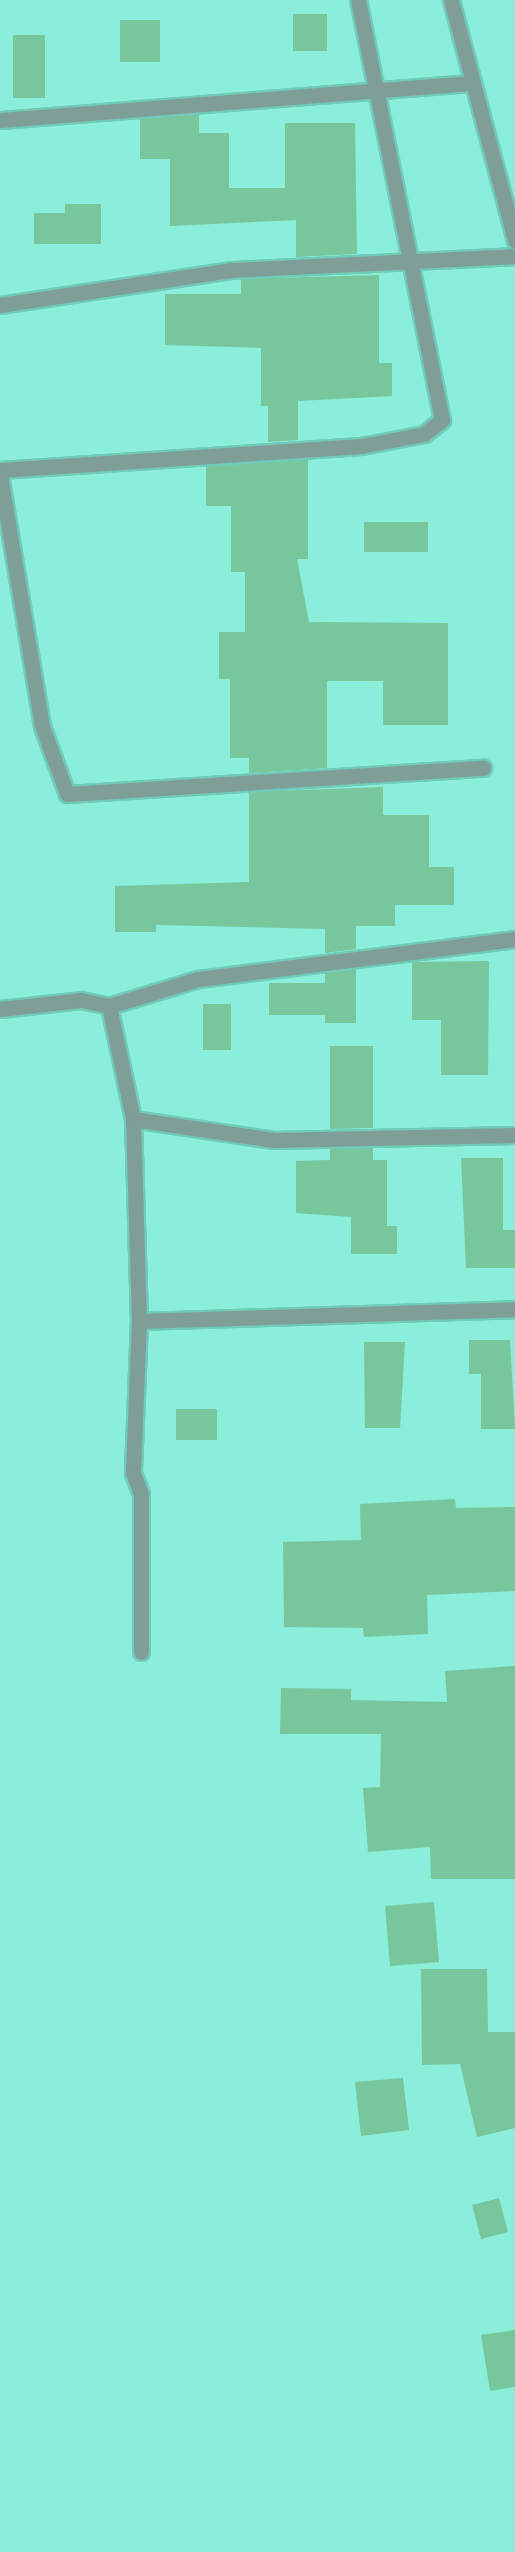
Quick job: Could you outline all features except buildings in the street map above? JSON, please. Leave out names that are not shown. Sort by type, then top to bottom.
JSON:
[{"type":"street","points":[[0,470],[361,446],[424,434],[442,420],[358,0]]},
{"type":"street","points":[[451,0],[515,241]]},
{"type":"street","points":[[0,120],[473,83]]},
{"type":"street","points":[[0,305],[231,270],[515,256]]},
{"type":"street","points":[[0,475],[42,726],[67,794],[483,768]]},
{"type":"street","points":[[0,1009],[81,1000],[109,1006],[198,979],[515,939]]},
{"type":"street","points":[[109,1006],[133,1119],[139,1321],[133,1473],[141,1494],[141,1652]]},
{"type":"street","points":[[133,1119],[273,1140],[515,1135]]},
{"type":"street","points":[[139,1321],[515,1309]]}]
